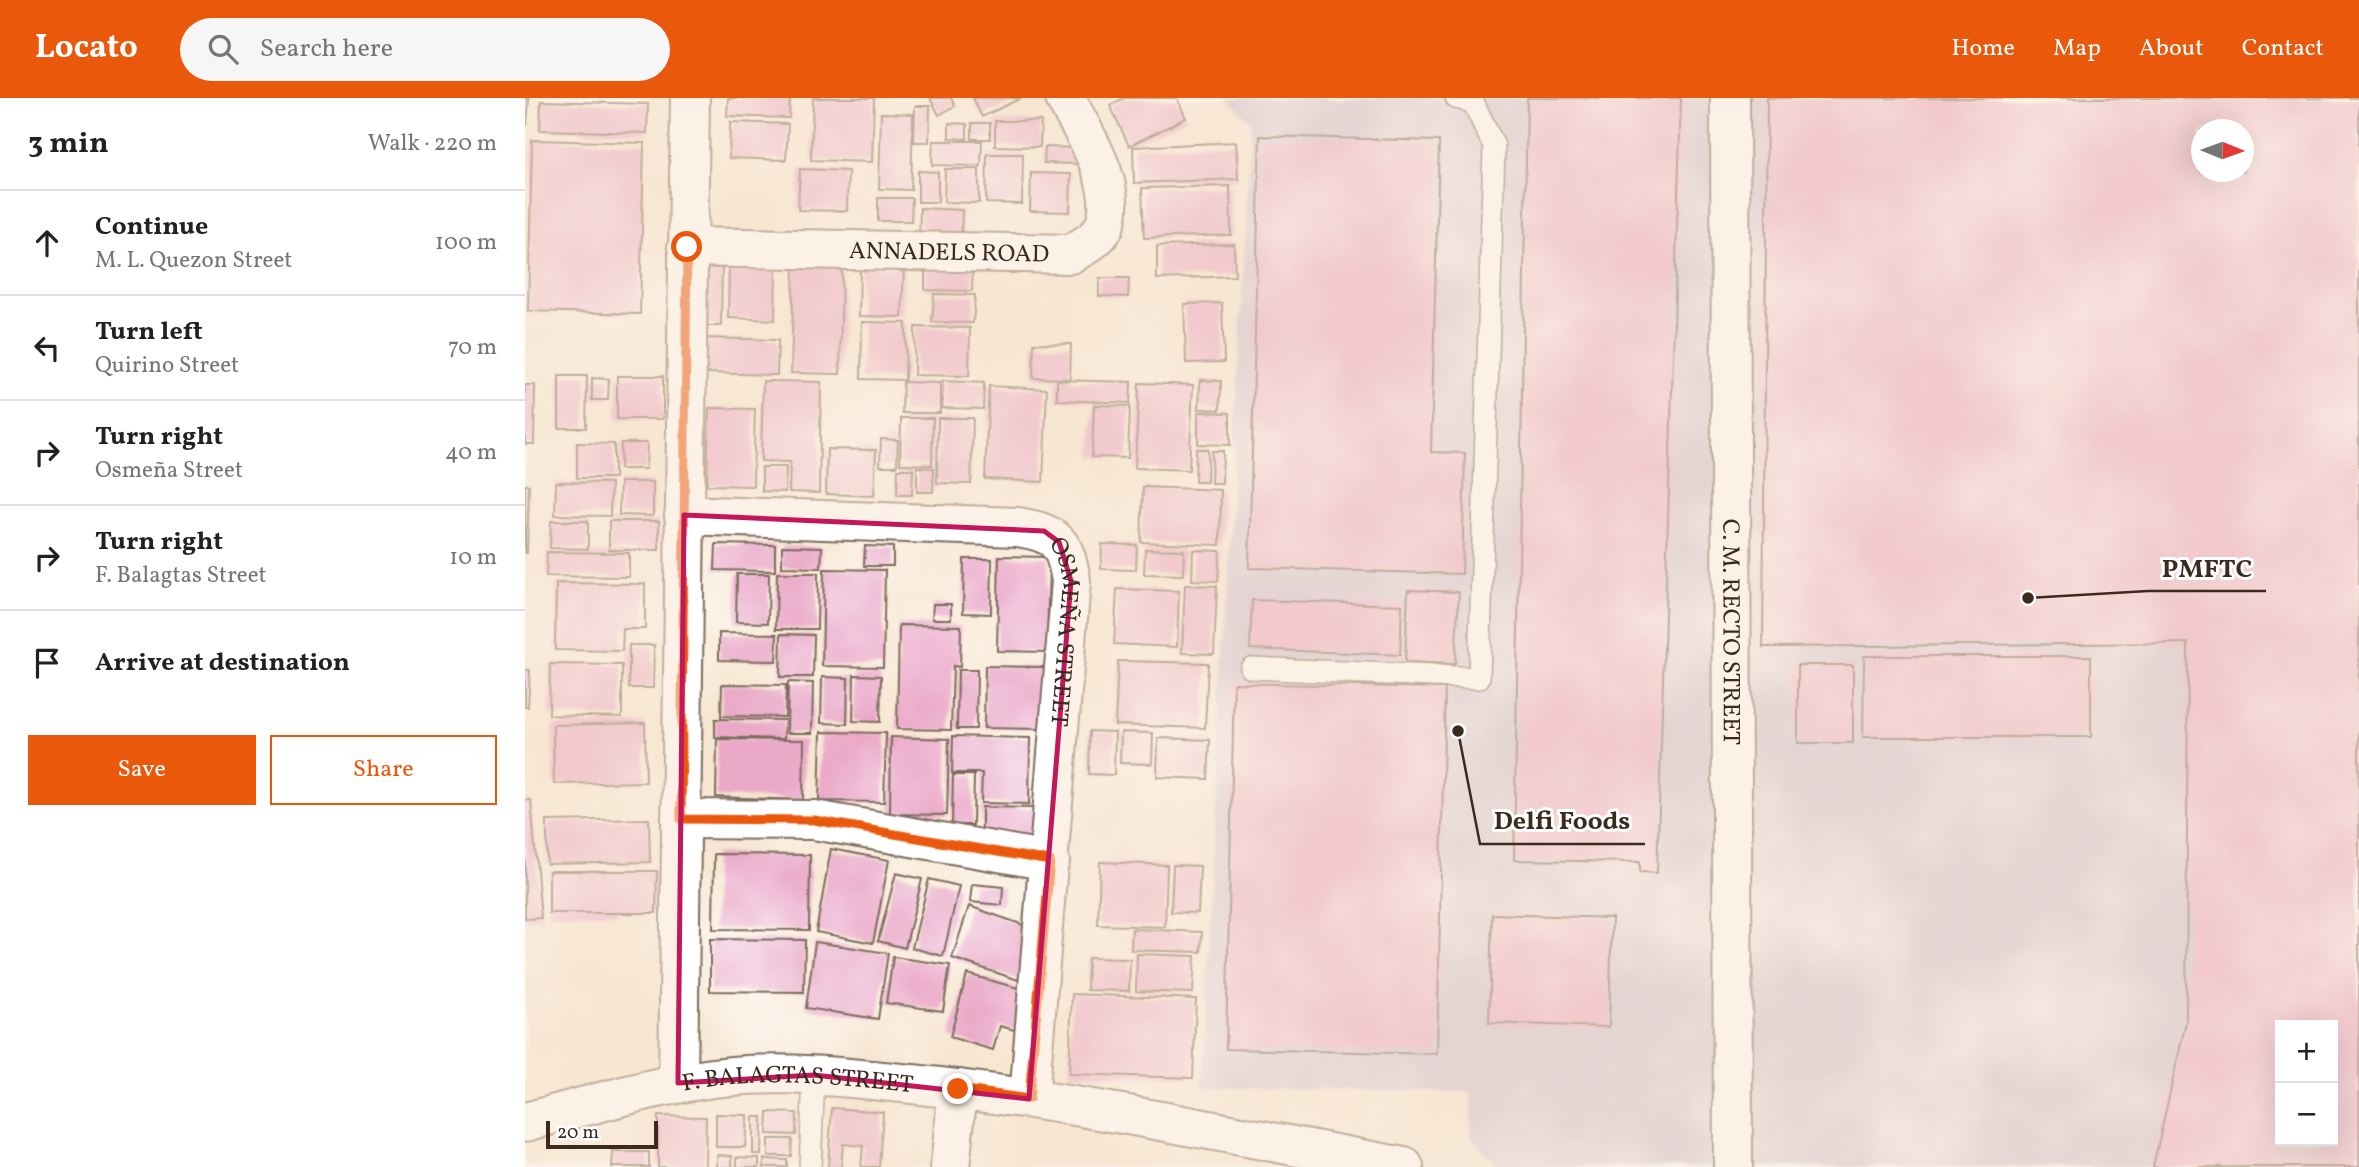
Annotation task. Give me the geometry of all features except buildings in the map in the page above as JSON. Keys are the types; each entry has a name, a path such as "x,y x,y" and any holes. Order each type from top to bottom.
{"street":[{"path":"678,1083 690,98"},
{"name":"ANNADELS ROAD","path":"687,247 1070,254 1090,243 1104,227 1108,206 1105,179 1093,149 1065,98"},
{"name":"C. M. RECTO STREET","path":"1730,98 1733,1167"},
{"name":"OSMEÑA STREET","path":"684,515 1018,527 1044,531 1059,542 1067,559 1071,581 1029,1099"},
{"path":"681,819 814,820 1050,861"},
{"name":"F. BALAGTAS STREET","path":"525,1122 678,1083 733,1076 814,1075 1029,1099 1404,1167"},
{"path":"950,1167 958,1089"}],"lane":[{"path":"1251,668 1479,678 1494,146 1470,99"},
{"path":"810,1167 814,1075"}],"highlighted area":[{"path":"684,515 1044,531 1059,542 1071,581 1029,1099 814,1075 678,1083"}],"shaded area":[{"path":"1228,98 2359,98 2359,1167 1499,1167 1471,1138 1471,1092 1202,1087 1251,122"}],"place":[{"name":"PMFTC","path":"2028,598"},
{"name":"Delfi Foods","path":"1458,731"}],"route":[{"path":"687,247 681,819 814,820 1050,861 1029,1099 958,1089"}]}
